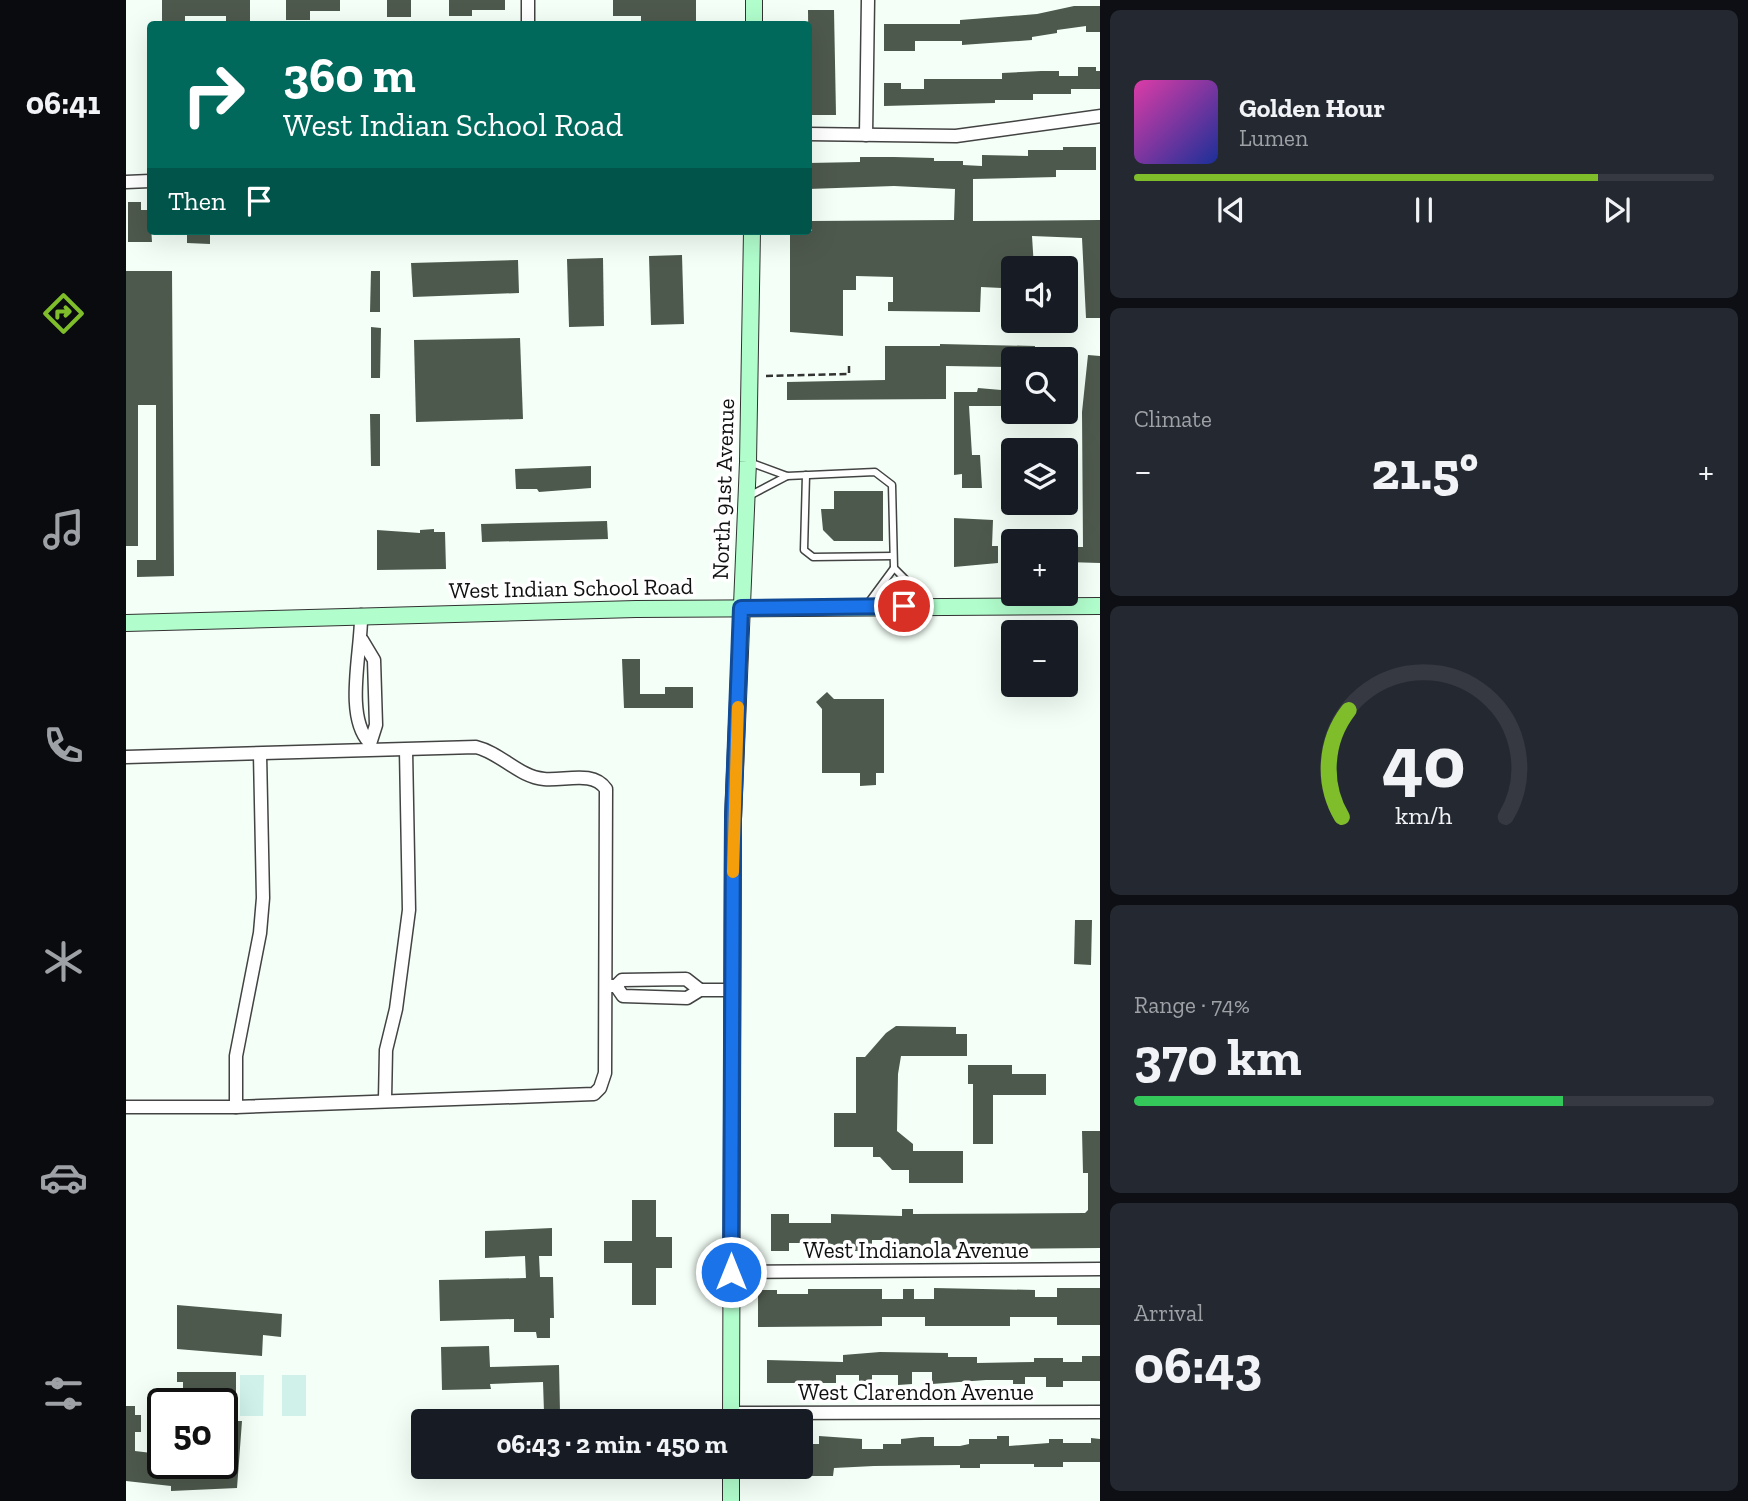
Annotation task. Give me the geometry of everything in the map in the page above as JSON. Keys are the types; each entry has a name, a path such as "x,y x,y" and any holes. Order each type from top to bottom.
{"main road":[{"path":"754,0 754,21"},
{"name":"North 91st Avenue","path":"731,1409 733,819 748,462 752,235"},
{"name":"West Indian School Road","path":"126,623 361,615 741,608 1100,606"},
{"path":"731,1479 731,1501"}],"street":[{"path":"528,0 528,21"},
{"path":"866,135 867,0"},
{"path":"812,134 956,136 1100,116"},
{"path":"126,182 147,181"},
{"path":"361,615 362,640 356,663 360,732 369,746"},
{"path":"362,640 374,660 376,725 369,746"},
{"path":"358,693 375,692"},
{"path":"126,757 260,754 369,746 406,750 476,747 493,751 526,775 544,779 589,778 601,782 606,789 610,986 605,1073 600,1088 594,1094 385,1099 236,1107 126,1107"},
{"path":"385,1099 386,1050 396,1009 409,909 406,750"},
{"path":"236,1107 236,1056 260,933 263,898 260,754"},
{"path":"610,986 622,980 686,979 700,989 732,990"},
{"name":"West Indianola Avenue","path":"731,1272 1100,1269"},
{"name":"West Clarendon Avenue","path":"813,1416 1100,1412"}],"lane":[{"path":"748,462 787,476 875,472 892,485 894,568 931,605"},
{"path":"806,475 804,550 813,557 893,556"},
{"path":"746,498 787,476"},
{"path":"865,607 894,568"}],"path":[{"path":"766,376 849,374 849,363"}],"shaded area":[{"path":"240,1375 264,1375 263,1416 240,1416"},
{"path":"282,1375 306,1375 306,1416 282,1416"}],"building":[{"path":"162,0 250,0 250,21 226,21 226,16 185,16 185,21 162,21"},
{"path":"286,0 340,0 340,11 310,11 310,20 286,20"},
{"path":"387,0 411,0 411,17 387,17"},
{"path":"449,0 505,0 505,10 472,10 472,16 449,16"},
{"path":"613,0 696,0 696,21 641,21 641,16 613,16"},
{"path":"1074,6 1100,6 1100,32 1086,32 1086,26 1057,30 1057,33 1032,37 1032,40 962,45 962,41 915,41 915,51 884,51 884,24 960,24 960,20 1037,14"},
{"path":"808,10 834,10 836,115 812,115 812,21 808,21"},
{"path":"1078,67 1096,67 1096,71 1100,71 1100,89 1071,89 1071,94 1033,94 1033,100 995,100 995,103 884,106 884,83 901,83 901,89 924,89 924,79 1002,79 1002,73 1041,71 1059,71 1059,76 1078,76"},
{"path":"1096,147 1096,170 1056,170 1056,177 973,179 973,221 1100,220 1100,318 1086,318 1082,238 1032,236 1033,256 1001,256 1001,288 981,287 980,312 888,311 888,302 893,302 893,277 856,276 856,290 843,290 843,336 790,332 790,235 812,235 812,221 954,220 955,189 894,186 812,189 812,163 860,162 860,157 894,157 934,158 934,161 963,161 963,165 982,166 982,155 1028,156 1028,150"},
{"path":"128,202 141,202 141,210 147,210 147,235 152,235 152,242 128,242"},
{"path":"187,235 210,235 210,244 187,243"},
{"path":"682,255 684,324 651,325 649,256"},
{"path":"603,258 604,326 569,327 567,259"},
{"path":"518,260 519,293 413,297 411,263"},
{"path":"126,271 172,271 174,576 137,577 137,560 156,560 156,405 138,405 138,546 126,546"},
{"path":"371,271 380,271 380,312 370,312"},
{"path":"371,327 381,328 380,378 371,378"},
{"path":"520,338 523,419 416,422 414,340"},
{"path":"885,346 1035,347 1001,347 1001,367 946,366 946,399 787,400 787,382 885,380"},
{"path":"1088,355 1100,356 1100,563 1078,562 1078,547 1083,547 1082,412"},
{"path":"978,388 1001,390 1001,406 969,406 972,455 980,455 982,488 962,488 962,474 954,475 954,392 977,392"},
{"path":"370,414 380,414 380,466 371,466"},
{"path":"591,466 591,488 539,492 537,489 516,489 515,469"},
{"path":"834,491 883,491 883,541 834,541 823,530 821,509 834,509"},
{"path":"954,518 993,520 992,546 998,546 998,563 954,567"},
{"path":"607,521 608,539 482,542 481,524"},
{"path":"434,529 434,532 445,532 446,569 377,570 377,530 420,533 420,530"},
{"path":"622,659 640,659 640,694 665,694 665,687 693,687 693,708 624,708"},
{"path":"827,692 834,699 884,699 884,773 876,773 876,785 860,786 860,773 822,773 822,709 816,702"},
{"path":"1075,920 1092,920 1091,965 1074,964"},
{"path":"896,1026 956,1027 956,1034 967,1034 967,1056 901,1056 898,1074 897,1131 913,1144 913,1151 963,1151 963,1183 909,1183 909,1170 892,1170 880,1157 873,1157 873,1147 834,1147 834,1113 856,1113 856,1057 865,1057 886,1033"},
{"path":"968,1065 1012,1065 1012,1074 1046,1074 1046,1095 993,1095 993,1144 973,1144 973,1084 968,1084"},
{"path":"1082,1131 1100,1131 1100,1248 895,1250 895,1240 872,1240 872,1251 808,1251 808,1243 789,1243 789,1251 771,1251 771,1214 789,1214 789,1223 831,1223 831,1214 902,1216 902,1209 913,1209 913,1214 1085,1213 1088,1210 1088,1173 1083,1173"},
{"path":"632,1200 656,1200 656,1237 672,1237 672,1268 656,1268 656,1305 632,1305 632,1263 604,1263 604,1241 632,1241"},
{"path":"552,1228 552,1256 539,1256 540,1277 553,1277 554,1318 550,1318 550,1338 537,1338 536,1332 514,1332 514,1319 440,1321 439,1280 526,1278 525,1256 485,1258 485,1231"},
{"path":"934,1288 1035,1290 1035,1297 1057,1297 1057,1288 1100,1288 1100,1325 1057,1325 1057,1317 1010,1317 1010,1326 925,1326 925,1317 882,1317 882,1326 758,1327 758,1290 777,1290 777,1294 808,1294 808,1289 882,1289 882,1299 903,1299 903,1289 914,1289 914,1299 934,1299"},
{"path":"177,1305 282,1314 281,1337 263,1335 262,1356 177,1349"},
{"path":"489,1346 490,1367 559,1365 560,1409 544,1409 543,1382 490,1384 491,1389 442,1390 441,1347"},
{"path":"880,1352 948,1353 948,1357 977,1357 977,1363 1034,1362 1034,1358 1063,1358 1063,1362 1082,1362 1082,1356 1100,1356 1100,1381 1063,1381 1063,1387 1046,1387 1046,1377 1025,1377 1025,1384 1013,1384 1013,1380 986,1380 932,1384 932,1372 912,1372 912,1384 898,1385 898,1375 872,1375 872,1384 859,1384 859,1375 836,1375 836,1383 767,1383 767,1360 843,1362 843,1355"},
{"path":"177,1372 236,1372 236,1388 183,1388 183,1382 177,1382"},
{"path":"126,1406 135,1406 135,1415 141,1415 141,1432 135,1432 135,1451 147,1452 147,1479 238,1479 237,1488 171,1491 171,1486 126,1481"},
{"path":"238,1421 242,1421 238,1475"},
{"path":"819,1436 862,1439 862,1449 883,1449 883,1444 901,1444 901,1439 921,1437 934,1437 934,1446 960,1446 969,1444 969,1439 997,1439 997,1436 1009,1436 1009,1446 1049,1443 1049,1439 1063,1439 1063,1443 1091,1443 1091,1438 1100,1439 1100,1462 1063,1462 1063,1467 1034,1467 1034,1464 980,1464 980,1468 960,1468 960,1465 874,1466 834,1468 833,1476 813,1476 813,1444 819,1444"}],"slow traffic":[{"path":"733,872 738,707"}],"route":[{"path":"731,1272 733,819 741,608 904,606"}]}
